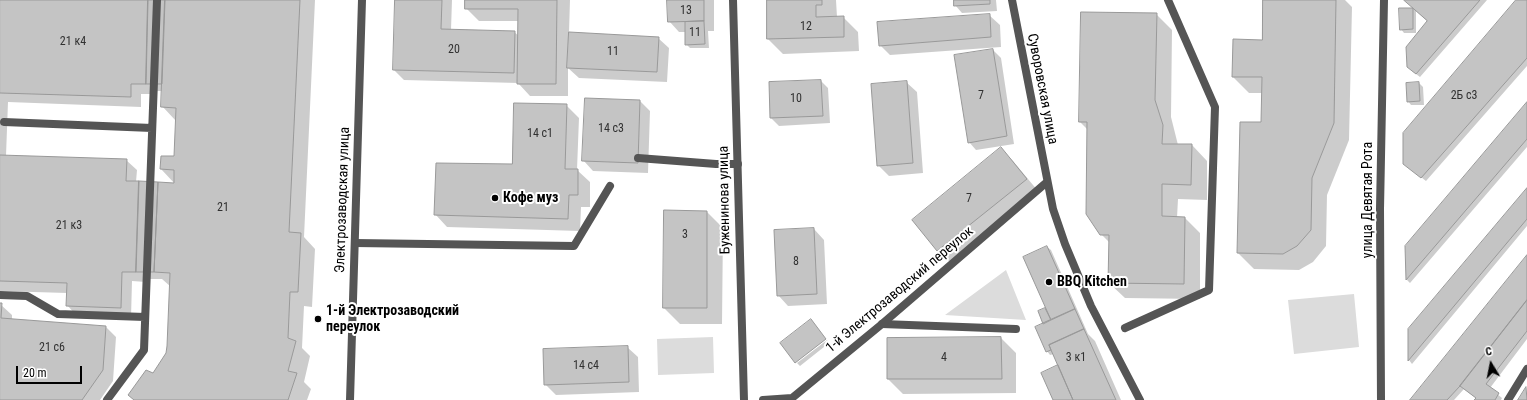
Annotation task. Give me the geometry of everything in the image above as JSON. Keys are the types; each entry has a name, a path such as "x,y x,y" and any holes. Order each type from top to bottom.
{"street":[{"path":"107,400 144,350 157,0"},
{"name":"Электрозаводская улица","path":"350,400 362,0"},
{"name":"Буженинова улица","path":"733,0 744,400"},
{"name":"Суворовская улица","path":"1012,0 1047,182 1053,209 1064,244 1092,306 1140,400"},
{"path":"1125,328 1209,290 1215,107 1168,0"},
{"name":"улица Девятая Рота","path":"1381,400 1380,209 1384,0"},
{"path":"4,122 152,128"},
{"path":"638,158 716,164 738,164"},
{"name":"1-й Электрозаводский переулок","path":"763,400 792,398 882,324 1047,182"},
{"path":"355,243 574,246 610,186"},
{"path":"0,295 27,296 58,314 145,317"},
{"path":"882,324 1016,329"},
{"path":"1508,400 1527,369"}],"shaded area":[{"path":"1006,270 1026,320 945,315"},
{"path":"1354,294 1359,347 1294,354 1288,300"},
{"path":"713,337 714,373 658,375 657,339"}],"building":[{"path":"0,0 148,0 146,84 131,84 131,97 0,93"},
{"path":"148,0 165,0 162,84 146,84"},
{"path":"165,0 300,0 289,232 301,233 298,292 290,292 288,338 296,341 288,371 297,373 288,400 134,400 128,395 146,370 153,373 166,353 167,346 170,273 154,272 158,182 174,183 174,170 160,169 161,156 174,156 176,108 161,107"},
{"path":"395,0 442,0 441,29 515,31 514,73 393,70"},
{"path":"465,0 557,0 556,84 517,84 518,9 465,9"},
{"path":"667,0 704,0 704,21 668,22"},
{"path":"767,0 822,0 822,5 816,5 816,17 844,16 844,37 767,39"},
{"path":"954,0 990,0 990,4 954,6"},
{"path":"1263,0 1336,0 1334,123 1312,178 1311,230 1297,246 1283,254 1237,253 1240,122 1261,122 1262,77 1232,77 1233,39 1262,40"},
{"path":"1404,0 1480,0 1416,74 1407,67 1406,47 1427,21"},
{"path":"1516,0 1527,0 1527,58 1421,178 1403,164 1403,133"},
{"path":"1399,8 1413,8 1413,29 1400,30"},
{"path":"1081,12 1157,13 1155,100 1163,125 1162,144 1192,144 1191,185 1162,184 1162,216 1185,217 1184,284 1108,283 1109,235 1100,235 1086,214 1087,122 1079,122"},
{"path":"990,14 991,37 879,46 877,22"},
{"path":"704,21 705,44 685,45 685,22"},
{"path":"569,32 659,37 657,72 567,68"},
{"path":"993,49 1007,136 968,143 954,55"},
{"path":"821,80 823,116 770,118 769,82"},
{"path":"907,81 913,163 877,166 871,84"},
{"path":"1419,82 1420,101 1407,102 1406,83"},
{"path":"585,98 640,100 638,163 582,161"},
{"path":"1527,102 1527,139 1406,280 1405,246"},
{"path":"514,103 567,104 565,169 578,169 578,195 569,195 568,219 434,215 436,163 512,164"},
{"path":"1001,147 1027,179 937,251 912,220"},
{"path":"0,155 127,159 126,181 139,181 136,272 122,272 121,308 66,306 67,283 0,281"},
{"path":"139,181 158,182 154,272 136,272"},
{"path":"1527,188 1527,219 1408,361 1408,329"},
{"path":"664,210 707,211 707,308 663,308"},
{"path":"814,228 817,294 777,296 774,230"},
{"name":"BBQ Kitchen","path":"1047,246 1075,309 1051,320 1023,257"},
{"path":"1527,255 1527,300 1460,386 1447,400 1410,400"},
{"path":"1527,300 1527,331 1486,384 1499,393 1495,400 1474,400 1476,398 1460,386"},
{"path":"0,303 2,303 1,318 106,326 103,370 82,400 0,400"},
{"path":"1045,308 1051,320 1043,324 1038,311"},
{"path":"1075,309 1084,329 1049,345 1051,350 1046,352 1035,327"},
{"path":"811,319 826,339 795,363 780,343"},
{"path":"1084,329 1116,400 1073,400 1049,345"},
{"path":"1001,337 1002,379 887,379 887,338"},
{"path":"628,346 629,382 544,385 543,349"},
{"path":"1058,365 1073,400 1053,400 1041,373"},
{"path":"1526,387 1527,400 1518,400"}],"place":[{"name":"Кофе муз","path":"495,198"},
{"name":"BBQ Kitchen","path":"1049,282"},
{"name":"1-й Электрозаводский переулок","path":"318,319"}]}
